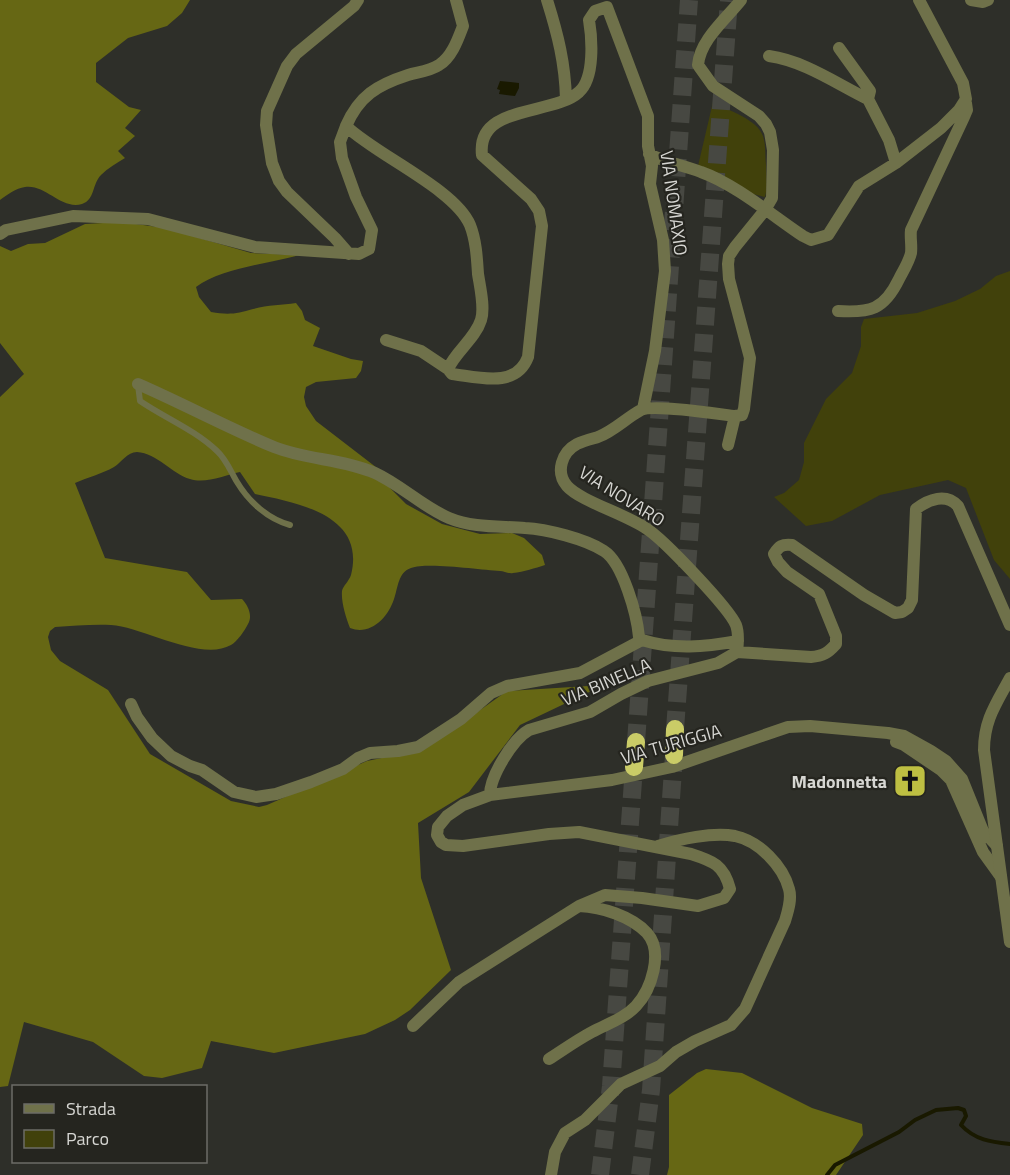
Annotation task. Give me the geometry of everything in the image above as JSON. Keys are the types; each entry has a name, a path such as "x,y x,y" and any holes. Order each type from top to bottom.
{"highway":[{"path":"674,755 675,729"},
{"path":"634,767 636,742"}],"street":[{"path":"349,254 335,237 287,192 279,181 272,163 266,125 267,111 292,60 358,0"},
{"path":"0,234 6,230 73,216 148,219 255,247 349,254 359,254 369,249 372,230 356,197 342,158 340,142 352,113 362,99 375,89 440,65 449,55 463,26 456,0"},
{"path":"386,340 421,351 452,374 476,378 507,378 524,369 528,357 542,226 539,211 531,199 482,155 481,144 484,135 492,126 505,118 566,99 563,58 548,0"},
{"path":"643,409 675,409 735,416 741,415 744,410 750,358 729,279 728,264 729,256 772,198 770,132 759,116 713,86 698,65 699,56 710,37 741,0"},
{"path":"838,311 868,311 881,305 893,291 912,250 911,230 967,110 963,83 919,0"},
{"path":"971,0 983,2 988,0"},
{"name":"VIA NOMAXIO","path":"566,99 580,92 587,78 593,46 589,20 595,11 607,3 648,116 649,154 652,166 650,184 663,240 665,271 655,351 643,409"},
{"path":"839,48 870,91 868,99"},
{"path":"770,56 780,57 826,76 868,99 889,140 896,163"},
{"path":"649,154 665,162 702,172 811,240 821,238 833,230 859,186 896,163 947,122 966,99"},
{"path":"346,126 462,210 471,225 477,253 482,317 477,330 448,369"},
{"path":"138,384 276,448 353,464 378,474 449,518 485,526 527,528 560,533 604,551 617,567 638,623 639,637 642,640"},
{"name":"VIA NOVARO","path":"643,409 603,435 577,444 567,451 562,459 562,477 573,492 648,529 719,602 736,626 737,647"},
{"path":"728,446 735,416"},
{"path":"131,704 152,738 171,756 202,770 234,792 256,797 276,794 311,782 343,769 358,758 370,753 418,747 461,719 491,693 507,686 580,673 642,640 680,647 737,647 811,657 822,656 836,644 836,636 819,594 787,572 778,562 774,554 778,547 784,544 792,545 864,595 895,612 902,612 908,608 912,600 916,508 926,501 945,498 958,506 1010,625"},
{"name":"VIA BINELLA","path":"490,795 497,771 521,734 590,712 648,681 718,663 737,647"},
{"path":"1010,678 988,717 984,733 984,750 1010,942"},
{"name":"VIA TURIGGIA","path":"657,846 579,832 463,846 446,845 437,835 438,827 447,816 463,806 490,795 612,780 672,766 788,727 810,726 904,736 946,761 962,779 984,831 997,846"},
{"name":"VIA TURIGGIA","path":"860,731 904,745 941,770 951,780 983,852 1001,877"},
{"path":"551,1175 555,1152 565,1133 585,1120 621,1084 660,1066 676,1052 695,1041 731,1025 745,1009 785,921 789,907 789,890 781,871 754,844 735,836 691,836 657,846"},
{"path":"413,1026 459,982 579,906 605,895 698,906 724,898 730,889 723,870 715,862 657,846"},
{"path":"549,1059 636,1007 653,978 656,961 648,934 626,918 579,906"}],"lane":[{"path":"138,384 140,401 207,442 220,453 239,484 263,512 276,521 290,525"}],"green space":[{"path":"713,102 749,120 760,130 765,147 767,185 765,197 753,194 698,166"},
{"path":"1010,271 1010,579 994,560 966,488 948,480 880,495 832,521 806,526 774,497 784,493 799,480 804,462 804,443 826,399 852,373 861,346 861,327 864,319 917,313 955,301 980,289 996,276"}],"shaded area":[{"path":"0,0 190,0 182,13 167,26 128,38 96,63 96,82 129,107 141,110 125,128 135,136 118,151 125,158 101,175 89,199 82,204 67,203 33,187 18,189 0,200"},
{"path":"500,81 519,83 515,96 499,94 500,90 497,89"},
{"path":"121,222 165,228 251,253 299,255 218,275 196,287 199,297 211,312 222,314 296,303 305,320 320,328 313,346 363,361 361,371 356,378 316,382 306,387 304,397 306,406 316,421 381,471 388,486 406,504 442,524 480,534 512,533 524,538 542,555 545,565 511,573 441,566 411,568 403,573 391,606 383,619 364,630 357,630 350,628 343,605 342,591 351,575 353,555 348,538 339,525 325,515 308,508 255,494 240,472 209,480 196,480 183,476 144,453 130,454 117,465 75,483 105,558 187,572 211,600 242,599 250,614 248,624 238,639 231,645 219,649 188,647 111,625 55,627 50,631 48,637 51,650 60,661 108,690 150,754 231,801 259,807 367,761 425,749 507,691 604,685 520,725 469,792 418,823 421,878 451,970 410,1010 395,1020 365,1034 274,1053 211,1041 202,1068 162,1078 144,1076 93,1042 24,1022 8,1086 0,1087 0,397 24,374 0,343 0,246 11,251 28,244 45,243 85,224"},
{"path":"706,1069 742,1073 812,1108 862,1124 863,1135 836,1175 667,1175 669,1095 697,1073"}],"waterway":[{"path":"827,1175 835,1165 936,1110 958,1108 964,1110 966,1116 961,1125 966,1130 984,1139 1010,1144"}],"tunnel":[{"path":"636,742 689,0"},
{"path":"675,729 729,0"},
{"path":"640,1175 651,1090 674,755"},
{"path":"600,1175 611,1086 634,767"}],"place":[{"name":"Madonnetta","path":"910,781"}]}
